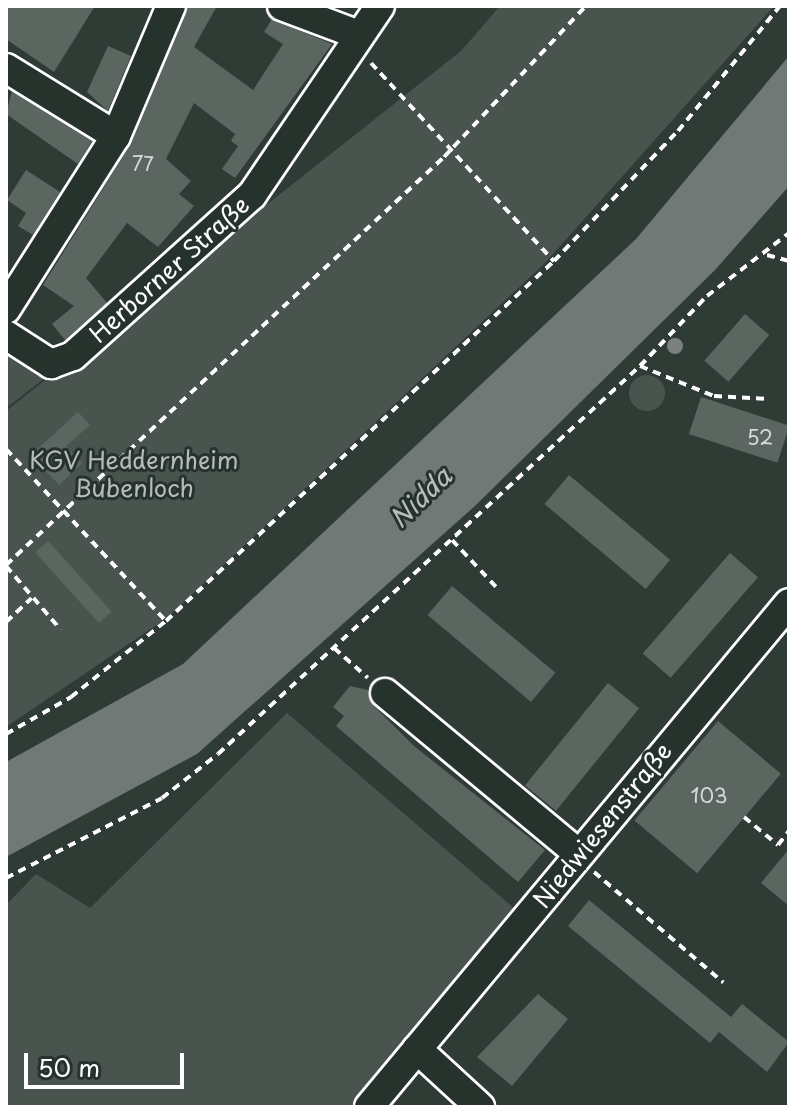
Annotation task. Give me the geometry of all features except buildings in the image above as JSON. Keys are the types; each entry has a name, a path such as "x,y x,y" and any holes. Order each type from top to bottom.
{"street":[{"path":"6,309 116,136 171,6"},
{"path":"282,6 356,39"},
{"name":"Herborner Straße","path":"6,335 51,364 73,356 252,195 380,6"},
{"path":"6,68 116,136"},
{"name":"Niedwiesenstraße","path":"369,1107 584,861 789,603"},
{"path":"385,693 584,861"},
{"path":"417,1049 480,1107"}],"path":[{"path":"61,630 6,566 452,149 586,6"},
{"path":"6,734 71,697 166,621 554,261 678,131 780,6"},
{"path":"356,39 554,261"},
{"path":"6,878 162,798 452,540 640,366 707,296 767,255 789,233"},
{"path":"767,255 789,261"},
{"path":"640,366 714,396 769,399"},
{"path":"6,449 166,621"},
{"path":"452,540 498,589"},
{"path":"6,622 32,598"},
{"path":"334,648 385,693"},
{"path":"744,817 778,845 789,831"},
{"path":"584,861 723,982"}],"green space":[{"name":"KGV Heddernheim Bubenloch","path":"500,6 774,6 545,263 167,618 6,727 6,411 461,51"},
{"path":"6,343 54,371 6,408"},
{"path":"647,375 660,380 665,393 660,406 647,411 634,406 629,393 634,380"},
{"path":"287,713 515,909 351,1107 6,1107 6,905 36,874 90,908"}],"water":[{"name":"Nidda","path":"789,56 789,186 715,270 476,505 197,754 6,857 6,762 183,664 636,239"}]}
